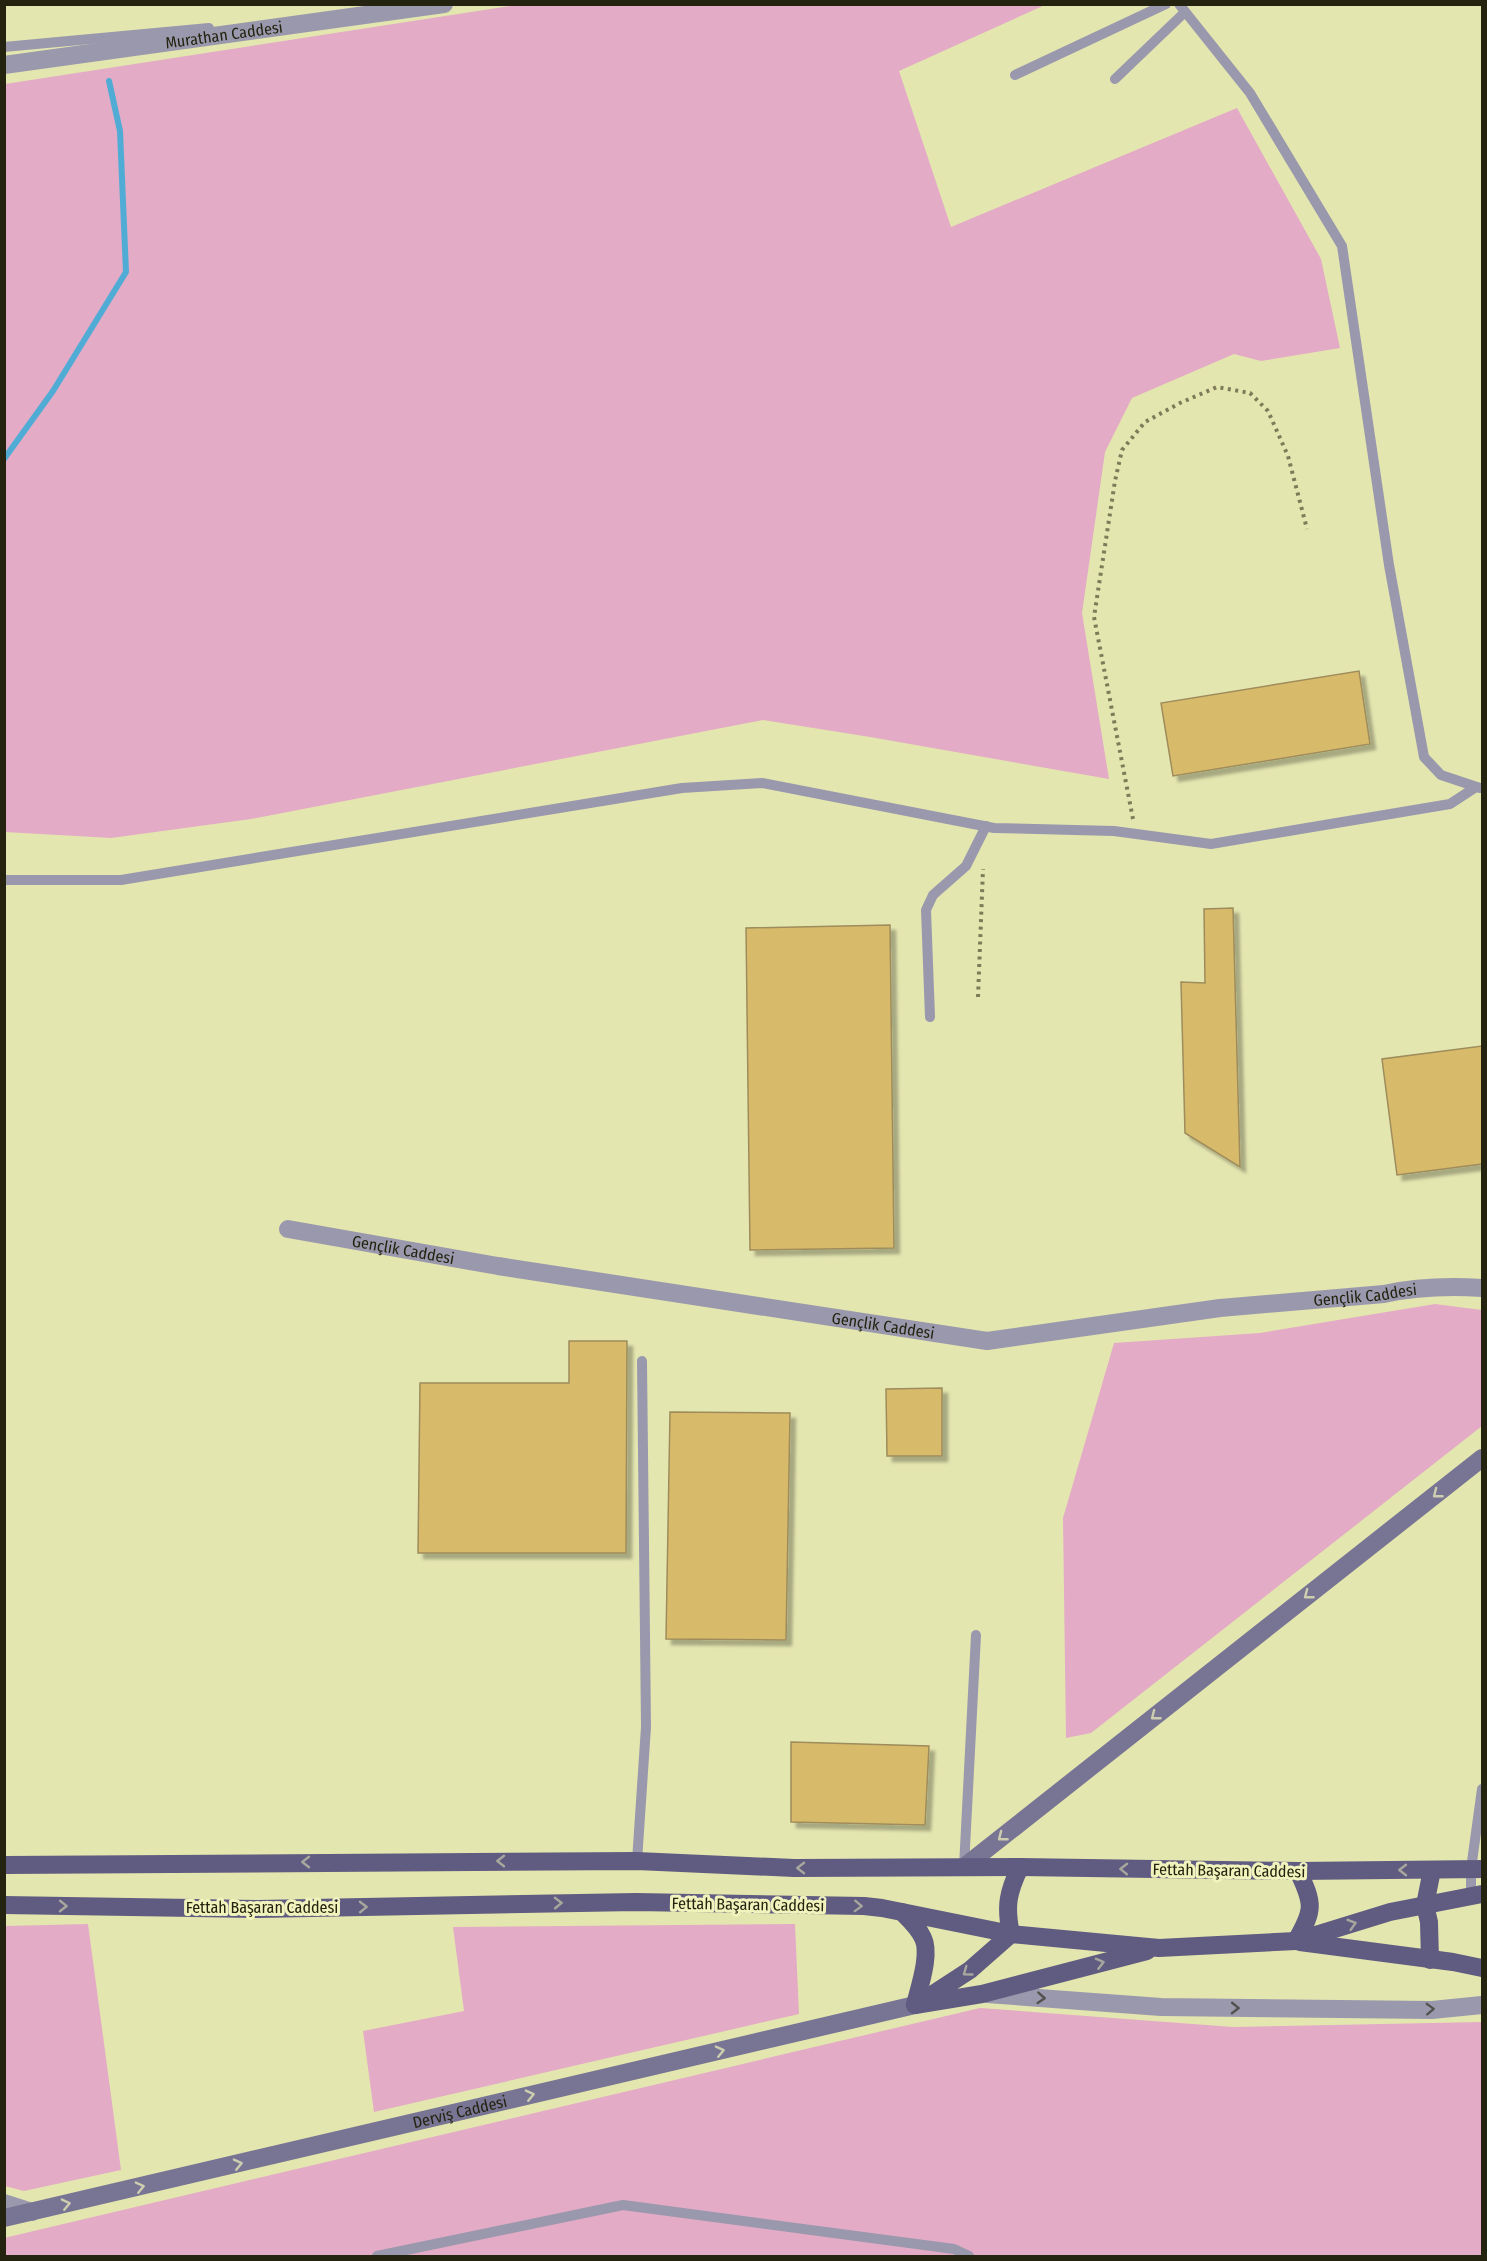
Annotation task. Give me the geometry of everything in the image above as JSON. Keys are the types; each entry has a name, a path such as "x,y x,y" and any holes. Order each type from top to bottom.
{"main road":[{"name":"Fettah Başaran Caddesi","path":"4,1865 637,1861 794,1868 1020,1867 1298,1871 1477,1869"},
{"path":"915,2005 970,1970 1011,1934 1007,1905 1010,1888 1020,1867"},
{"path":"1430,1960 1429,1922 1425,1905 1432,1870"},
{"path":"1298,1871 1307,1890 1311,1906 1308,1919 1296,1941 1482,1968"},
{"name":"Fettah Başaran Caddesi","path":"4,1905 258,1909 636,1902 864,1906 1011,1934 1159,1948 1296,1941 1390,1912 1477,1895"},
{"path":"902,1912 916,1926 925,1940 923,1973 915,2005"},
{"path":"915,2005 982,1994 1159,1948"}],"street":[{"name":"Murathan Caddesi","path":"4,65 444,4"},
{"name":"Gençlik Caddesi","path":"288,1229 498,1266 987,1341 1220,1308 1384,1294 1436,1287 1482,1288"},
{"path":"964,1867 1482,1458"},
{"path":"982,1994 1172,2007 1432,2010 1482,2005"},
{"name":"Derviş Caddesi","path":"4,2218 915,2005"},
{"path":"4,2203 32,2212"}],"lane":[{"path":"4,47 353,14 430,4"},
{"path":"1015,75 1167,4"},
{"path":"1115,79 1182,8 1250,93 1342,246 1389,565 1424,757 1441,775 1479,788"},
{"path":"4,880 121,880 682,788 762,783 986,826 1136,834 1210,844 1450,804 1479,788"},
{"path":"930,1017 926,910 933,895 966,866 986,826"},
{"path":"637,1861 646,1727 642,1361"},
{"path":"964,1867 976,1635"},
{"path":"1477,1895 1482,1789"},
{"path":"377,2256 623,2205 954,2249 969,2256"}],"path":[{"path":"1136,834 1094,617 1122,450 1145,422 1180,403 1217,387 1250,393 1268,411 1288,456 1307,529"},
{"path":"978,997 983,861"}],"shaded area":[{"path":"516,5 1045,5 899,71 951,227 1237,108 1321,259 1340,348 1261,361 1234,354 1132,398 1105,452 1082,613 1109,779 763,720 251,819 111,838 5,832 5,84"},
{"path":"1435,1304 1482,1310 1482,1426 1091,1733 1066,1738 1063,1518 1114,1343 1260,1333"},
{"path":"88,1924 121,2170 24,2191 5,2186 5,1926"},
{"path":"795,1924 799,2014 374,2112 363,2031 464,2011 453,1927"},
{"path":"980,2008 1233,2027 1482,2022 1482,2256 5,2256 4,2238"}],"building":[{"path":"1359,671 1370,744 1173,776 1161,703"},
{"path":"1233,908 1240,1167 1185,1133 1181,982 1205,983 1204,909"},
{"path":"890,925 894,1248 750,1250 746,928"},
{"path":"1482,1046 1482,1164 1397,1175 1382,1059"},
{"path":"569,1341 627,1341 626,1553 418,1553 420,1383 569,1383"},
{"path":"942,1388 942,1456 887,1456 886,1389"},
{"path":"670,1412 790,1413 786,1640 666,1639"},
{"path":"791,1742 929,1746 925,1825 791,1822"}],"waterway":[{"path":"4,459 53,391 126,272 120,131 109,81"}]}
